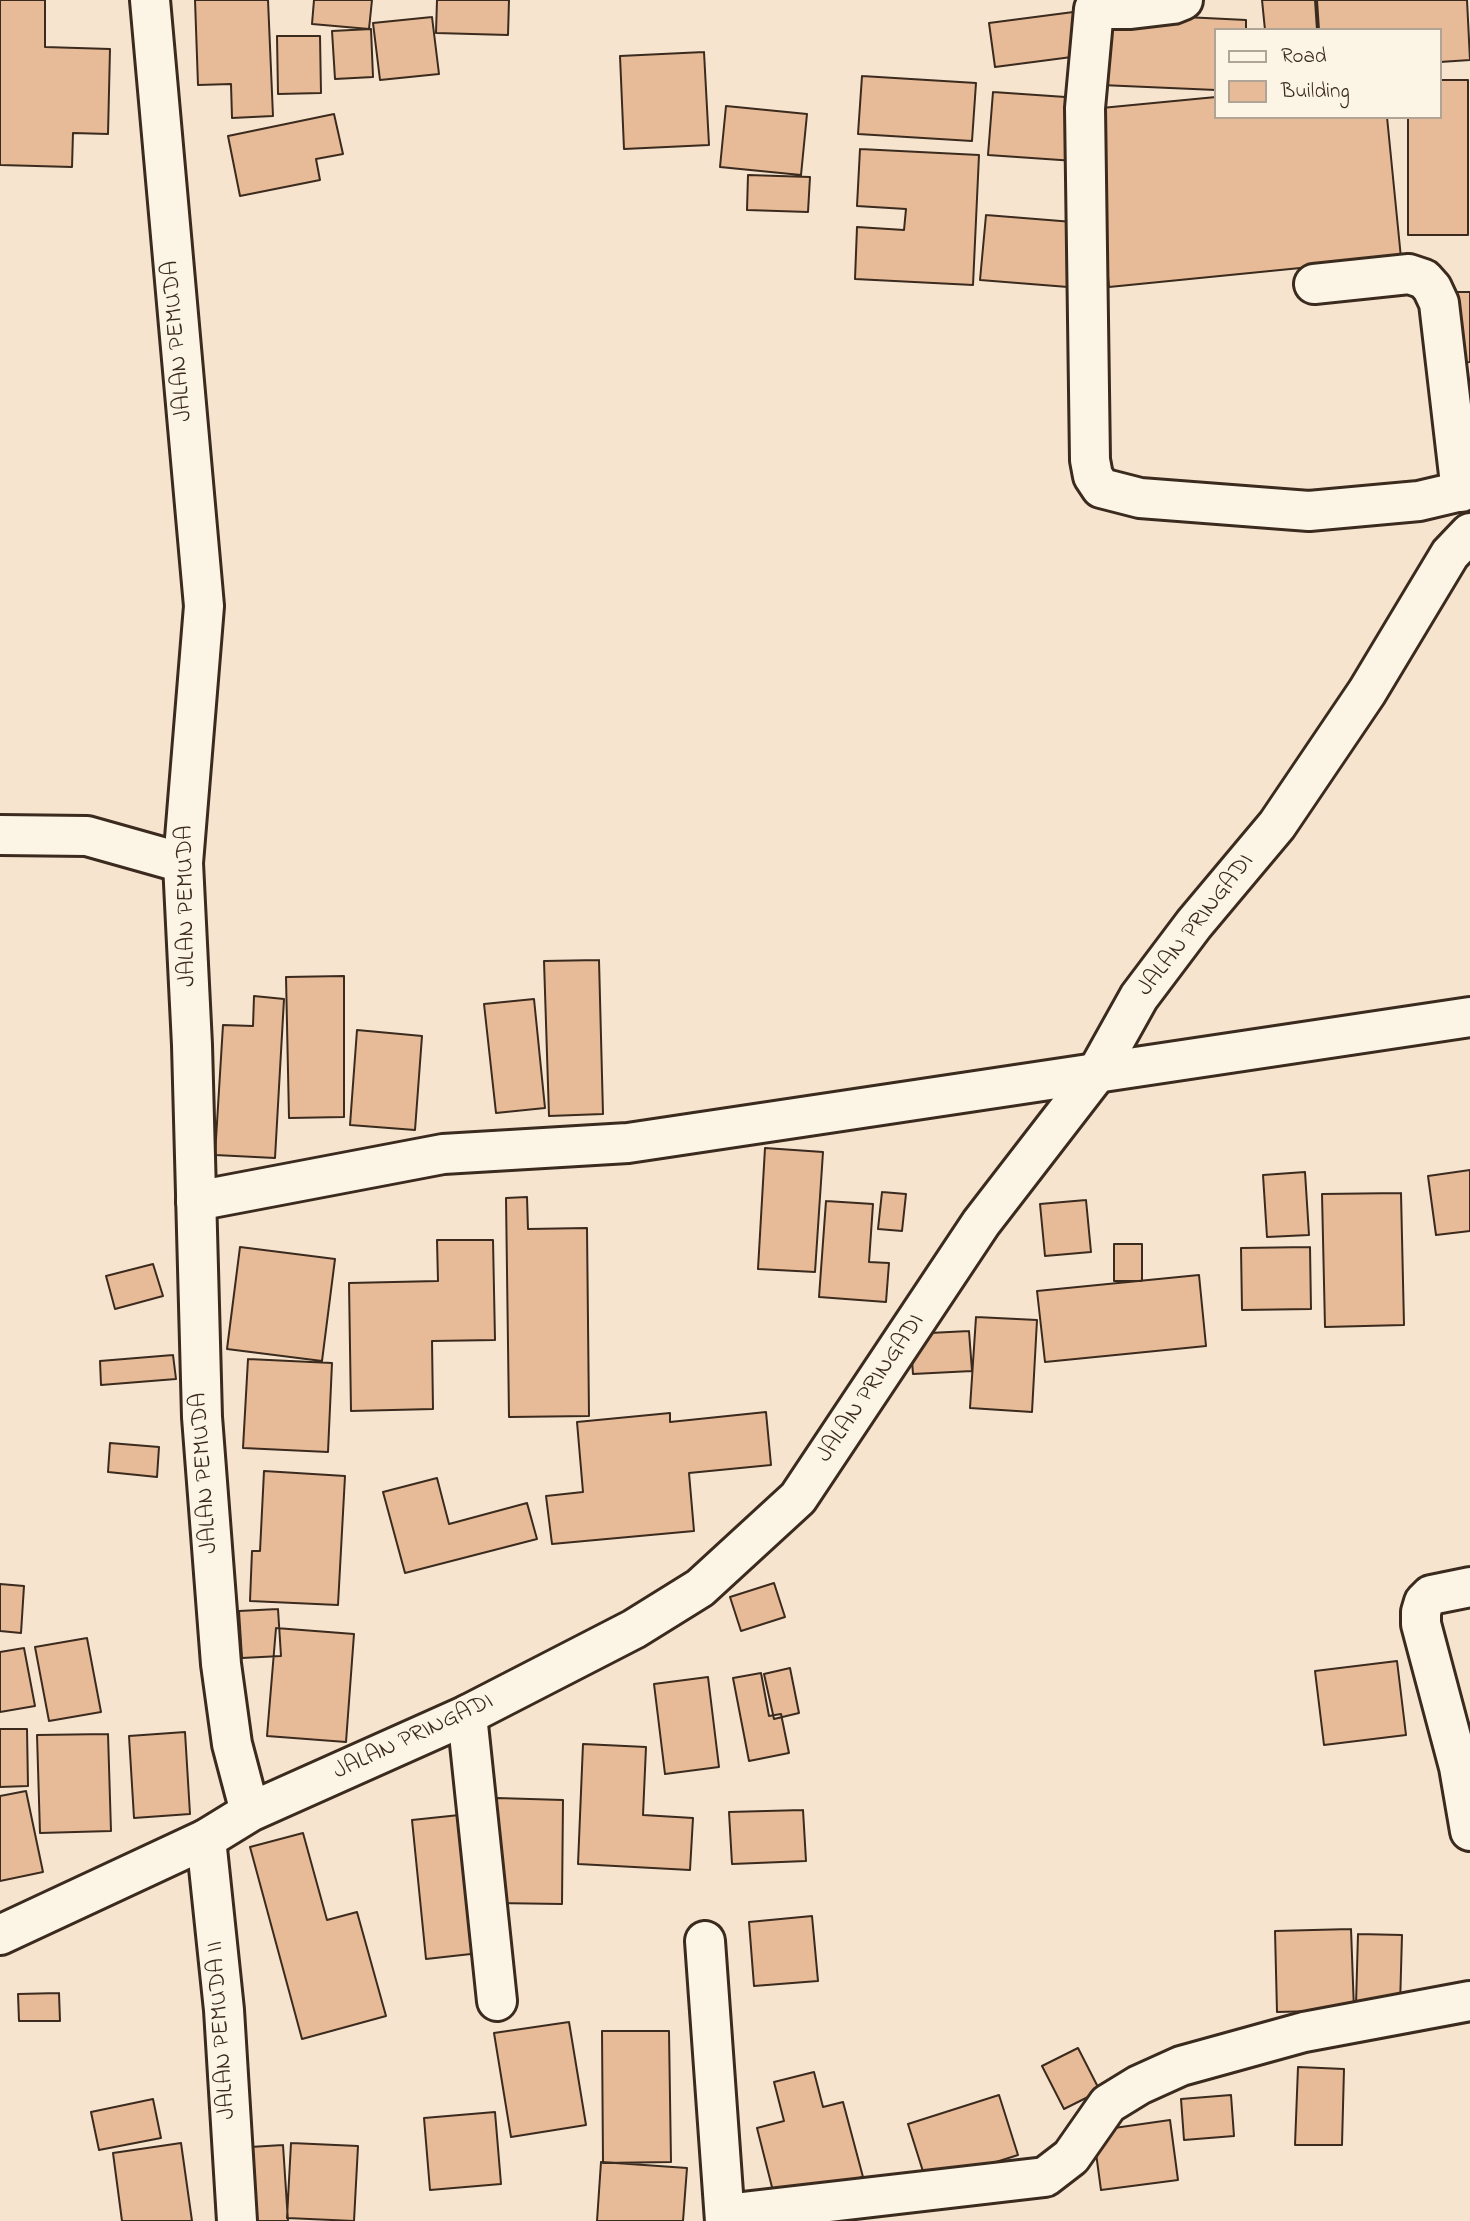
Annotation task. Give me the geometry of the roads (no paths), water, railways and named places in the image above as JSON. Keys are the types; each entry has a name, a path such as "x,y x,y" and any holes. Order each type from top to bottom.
{"street":[{"name":"JALAN PEMUDA","path":"150,0 204,606 183,863 202,1417 221,1664 232,1744 250,1812"},
{"path":"1183,0 1173,4 1131,9 1094,9 1085,108 1090,460 1093,476 1101,488 1140,498 1309,511 1419,501 1466,491 1439,303 1432,289 1424,279 1409,274 1314,285"},
{"name":"JALAN PRINGADI","path":"0,1935 206,1839 250,1812 467,1715 634,1629 700,1588 798,1498 981,1223 1096,1074 1139,997 1194,924 1277,825 1367,692 1450,554 1470,533"},
{"path":"0,835 87,836 183,863"},
{"path":"196,1201 443,1154 628,1143 1470,1017"},
{"path":"1470,1587 1432,1595 1424,1602 1420,1612 1421,1625 1459,1767 1470,1831"},
{"path":"467,1715 497,2001"},
{"name":"JALAN PEMUDA II","path":"206,1839 224,2010 237,2221"},
{"path":"705,1941 725,2218 1045,2177 1071,2157 1108,2104 1139,2085 1181,2066 1304,2032 1470,2001"}]}
